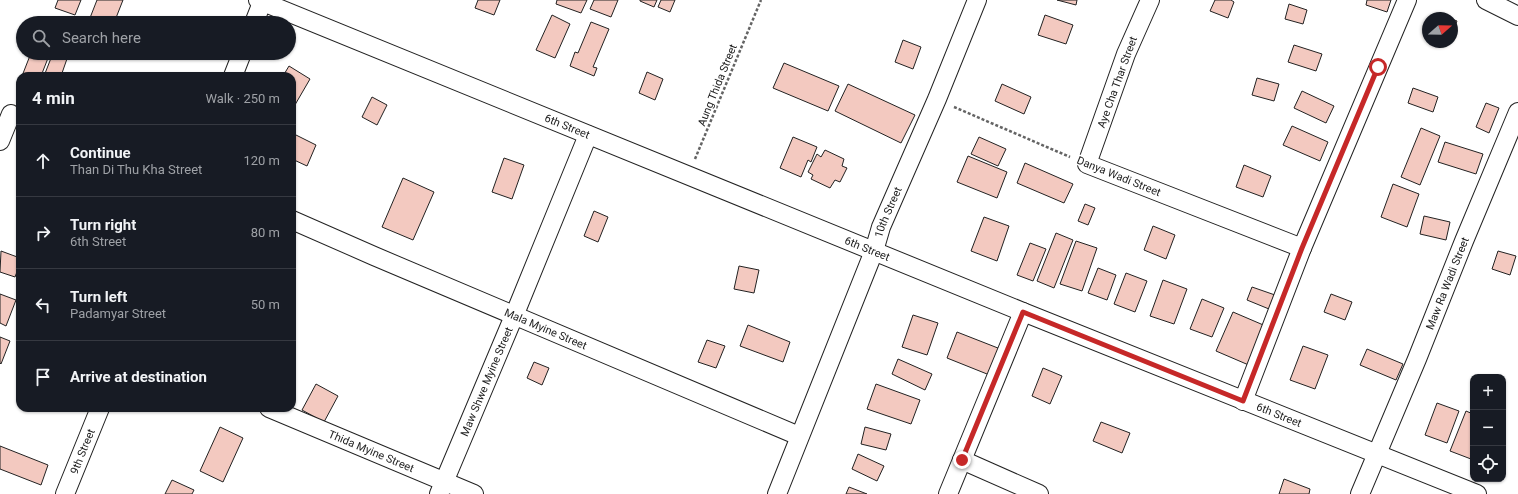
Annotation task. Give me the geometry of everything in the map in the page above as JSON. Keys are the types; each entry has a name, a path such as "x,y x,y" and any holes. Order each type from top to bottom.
{"street":[{"name":"10th Street","path":"777,494 874,252 881,227 937,99 977,0"},
{"name":"Aye Cha Thar Street","path":"1087,164 1126,54 1150,0"},
{"path":"1243,401 1302,248 1407,0"},
{"path":"1486,0 1518,16"},
{"path":"256,16 261,1"},
{"name":"6th Street","path":"261,1 874,252 1478,494"},
{"path":"235,72 239,60"},
{"name":"Maw Ra Wadi Street","path":"1360,494 1518,112"},
{"path":"0,141 10,113"},
{"name":"Maw Shwe Myine Street","path":"442,488 588,135"},
{"name":"Danya Wadi Street","path":"1087,164 1302,248"},
{"name":"Mala Myine Street","path":"296,222 514,316 799,436"},
{"path":"948,494 1023,312"},
{"name":"9th Street","path":"65,494 98,412"},
{"name":"Thida Myine Street","path":"278,412 442,488 474,494"},
{"path":"962,460 1039,494"}],"path":[{"name":"Aung Thida Street","path":"688,176 760,0"},
{"name":"Danya Wadi Street","path":"937,99 1087,164"}],"building":[{"path":"58,0 81,0 75,15 55,8"},
{"path":"97,0 123,0 117,16 91,16"},
{"path":"478,0 500,0 494,15 475,8"},
{"path":"557,0 587,0 581,13 556,4"},
{"path":"594,0 618,0 611,17 590,9"},
{"path":"640,0 657,0 654,7"},
{"path":"661,0 675,0 670,12 658,7"},
{"path":"1057,0 1077,0 1076,5"},
{"path":"1215,0 1231,0 1234,2 1228,18 1210,11"},
{"path":"1367,0 1391,0 1387,12 1366,5"},
{"path":"1289,4 1307,10 1303,24 1285,19"},
{"path":"552,15 570,24 555,58 536,50"},
{"path":"1045,15 1073,25 1066,44 1038,35"},
{"path":"591,22 609,29 593,67 597,68 594,76 570,66 575,52 578,53"},
{"path":"903,40 921,47 913,69 895,62"},
{"path":"1294,45 1322,54 1316,71 1288,62"},
{"path":"28,60 47,60 43,72 24,72"},
{"path":"50,60 67,60 62,72 46,72"},
{"path":"784,63 839,86 828,111 773,88"},
{"path":"289,66 310,79 296,103 296,72 285,72"},
{"path":"647,72 663,79 655,100 639,93"},
{"path":"1257,78 1279,84 1274,101 1252,95"},
{"path":"848,84 915,115 901,143 835,111"},
{"path":"1002,84 1031,97 1024,114 995,101"},
{"path":"1413,88 1438,97 1433,112 1408,103"},
{"path":"1302,91 1334,106 1326,123 1294,108"},
{"path":"372,97 387,105 377,125 362,117"},
{"path":"1486,103 1499,108 1489,133 1476,127"},
{"path":"1292,126 1328,142 1320,161 1283,145"},
{"path":"1421,128 1440,136 1420,185 1401,177"},
{"path":"296,135 316,145 307,166 296,161"},
{"path":"793,137 817,147 811,162 808,160 801,177 780,168"},
{"path":"979,137 1006,149 998,166 971,154"},
{"path":"1445,142 1483,154 1476,174 1438,162"},
{"path":"825,150 844,159 842,166 847,168 840,182 835,180 830,188 811,179 813,175 808,172 817,154 821,157"},
{"path":"968,156 1007,172 997,198 957,182"},
{"path":"504,158 524,165 512,199 492,192"},
{"path":"1025,163 1073,184 1064,203 1017,183"},
{"path":"1244,165 1271,176 1263,197 1236,187"},
{"path":"403,178 434,192 413,240 382,227"},
{"path":"1393,184 1419,194 1407,227 1381,217"},
{"path":"1085,204 1095,208 1088,225 1078,221"},
{"path":"594,211 608,217 598,242 584,236"},
{"path":"1424,216 1450,222 1446,240 1420,234"},
{"path":"984,217 1009,226 997,261 971,251"},
{"path":"1153,226 1175,235 1166,259 1144,250"},
{"path":"1056,233 1073,240 1054,288 1037,281"},
{"path":"1076,241 1097,248 1082,291 1060,284"},
{"path":"1030,243 1046,249 1033,281 1017,275"},
{"path":"1,251 16,257 15,277 0,272"},
{"path":"1498,251 1516,256 1510,275 1492,269"},
{"path":"739,266 759,270 754,293 734,289"},
{"path":"1098,268 1116,275 1107,300 1088,293"},
{"path":"1126,273 1147,281 1135,312 1114,304"},
{"path":"1163,280 1187,289 1174,324 1150,316"},
{"path":"1252,287 1275,295 1269,309 1247,300"},
{"path":"0,294 16,300 6,326 0,323"},
{"path":"1331,294 1352,302 1345,320 1324,312"},
{"path":"1202,299 1224,308 1212,337 1190,329"},
{"path":"1233,312 1268,327 1251,366 1216,351"},
{"path":"913,315 938,323 927,355 902,347"},
{"path":"748,325 790,342 783,362 740,346"},
{"path":"957,332 1003,350 992,376 947,358"},
{"path":"0,337 10,341 1,364 0,363"},
{"path":"707,340 725,346 716,368 698,362"},
{"path":"1303,346 1328,355 1315,389 1290,380"},
{"path":"1367,349 1403,364 1396,380 1360,365"},
{"path":"898,359 932,374 925,390 892,374"},
{"path":"534,362 549,368 542,385 527,378"},
{"path":"1043,368 1062,376 1050,404 1032,396"},
{"path":"316,384 338,396 324,422 302,410"},
{"path":"876,384 920,400 911,424 867,409"},
{"path":"1437,403 1459,411 1447,443 1425,435"},
{"path":"1466,411 1470,413 1470,459 1450,451"},
{"path":"1101,422 1130,433 1122,453 1093,441"},
{"path":"220,427 243,438 223,482 200,471"},
{"path":"865,427 891,434 886,450 861,444"},
{"path":"0,446 48,465 41,485 0,469"},
{"path":"858,454 884,466 877,481 852,469"},
{"path":"1284,479 1310,489 1309,494 1279,494"},
{"path":"172,480 194,490 192,494 165,494"},
{"path":"849,487 867,494 846,494"}],"route":[{"path":"962,460 1023,312 1243,401 1302,248 1378,67"}]}
